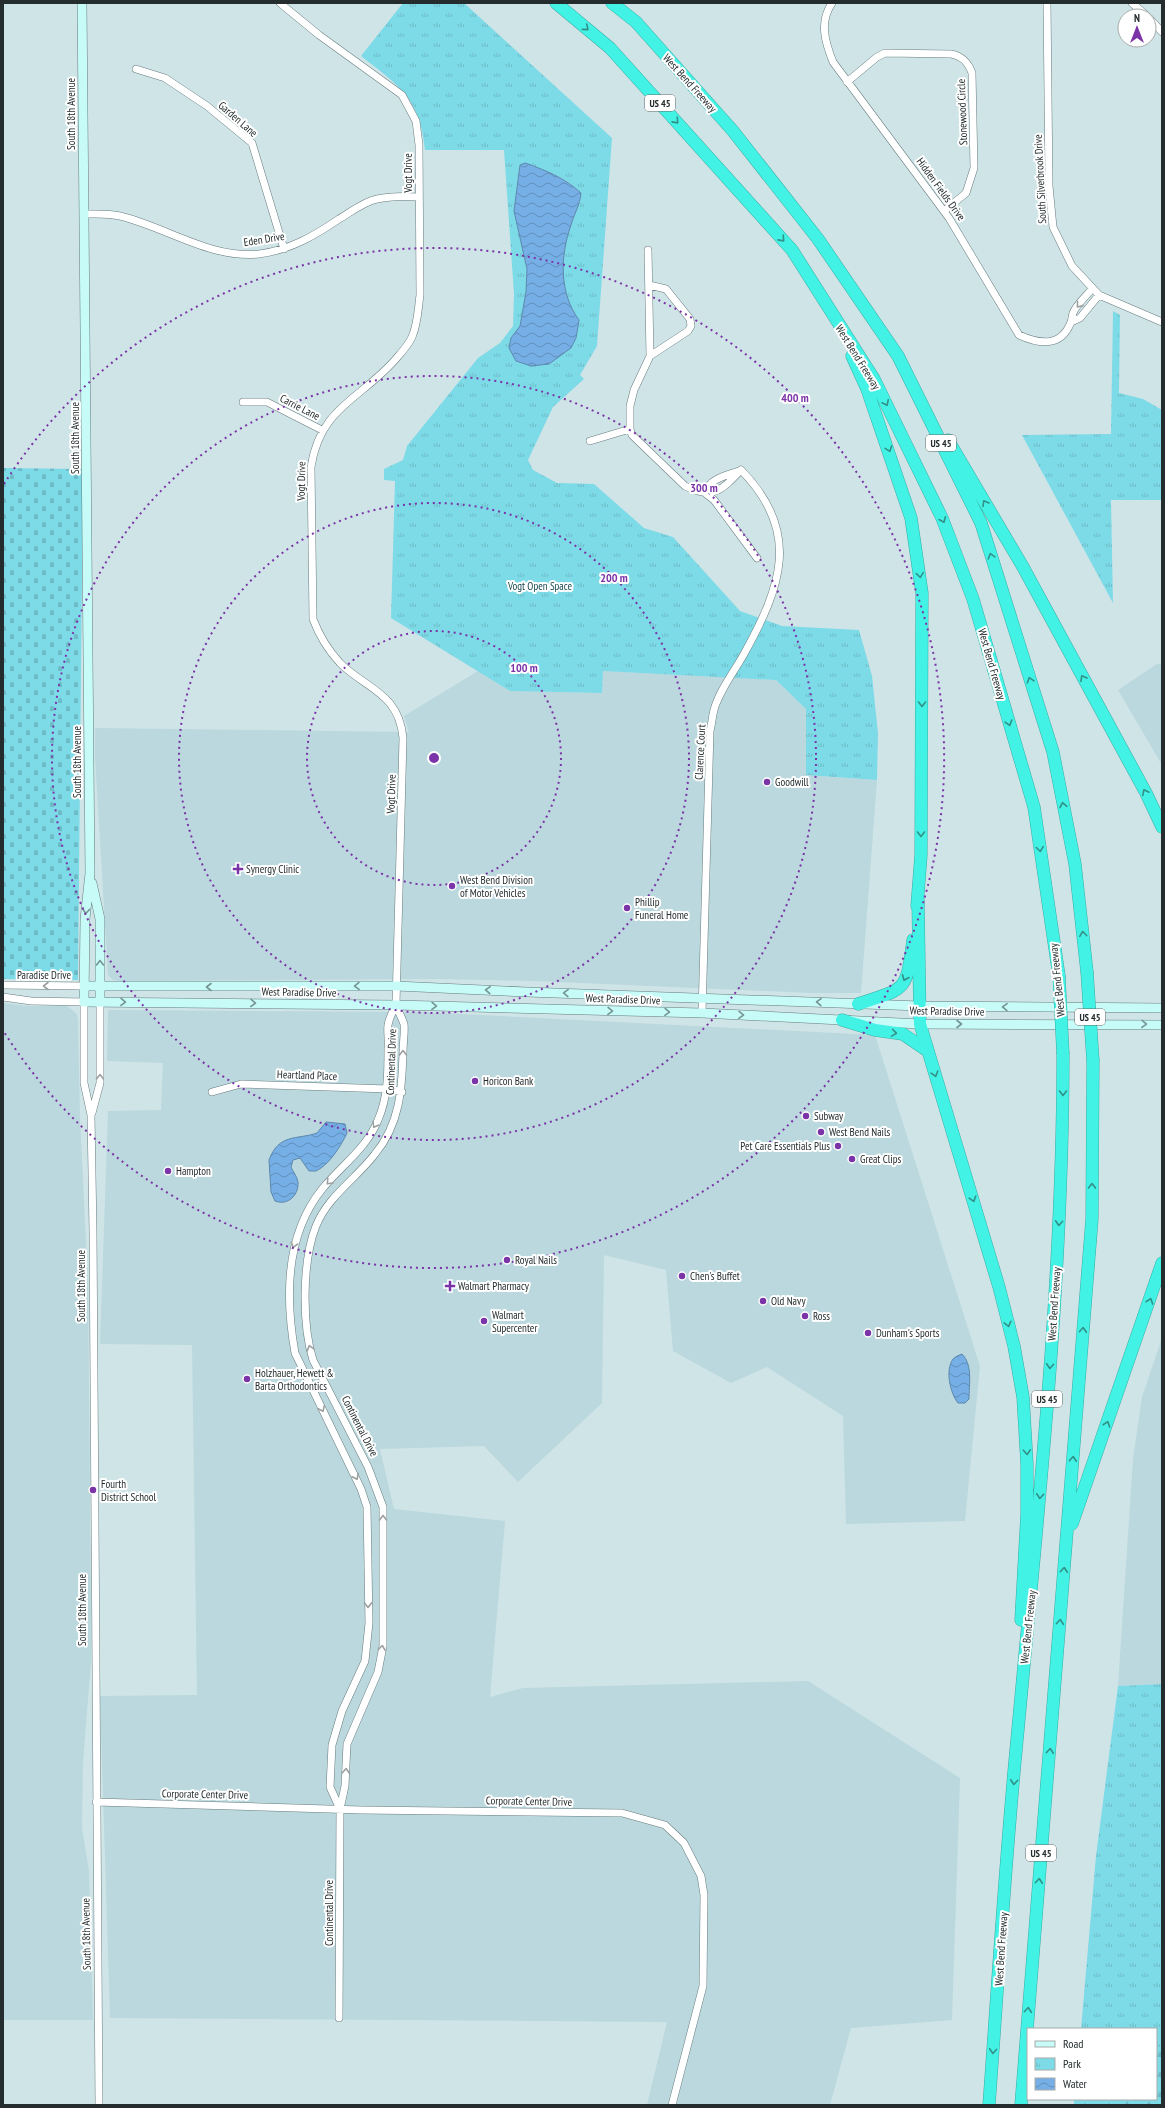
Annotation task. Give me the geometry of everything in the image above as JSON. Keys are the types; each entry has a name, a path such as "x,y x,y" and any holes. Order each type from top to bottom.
{"highway":[{"name":"West Bend Freeway","path":"556,3 610,48 792,250 836,322 874,378 942,518 973,599 1034,807 1059,976 1063,1054 1063,1135 1050,1360 1034,1561 1016,1743 989,2105"},
{"name":"West Bend Freeway","path":"612,3 636,22 733,131 818,239 898,356 981,523 1053,752 1075,864 1087,972 1093,1061 1092,1219 1027,2028"},
{"path":"836,322 867,389 911,518 922,593 921,855 918,899 909,966 905,982 894,992 858,1004"},
{"path":"898,356 1023,567 1146,793 1162,827"},
{"path":"918,899 920,1024 999,1288 1014,1346 1023,1397 1027,1464 1027,1514 1017,1670 1016,1743"},
{"path":"842,1020 875,1030 903,1034 928,1051"},
{"path":"1067,1540 1162,1263"},
{"name":"West Bend Freeway","path":"1021,2105 1027,2031"}],"street":[{"name":"South 18th Avenue","path":"82,3 90,872 85,918 84,1083 91,1115 99,2105"},
{"name":"Vogt Drive","path":"280,3 319,36 402,95 416,120 419,145 420,295 418,317 412,337 400,354 384,372 335,412 322,430 314,450 311,467 313,619 319,634 341,663 376,689 387,700 402,731 396,1005"},
{"name":"Hidden Fields Drive","path":"831,3 825,22 824,40 832,62 944,211 1019,335 1040,343 1051,342 1062,336 1071,322 1073,313 1092,289"},
{"name":"South Silverbrook Drive","path":"1048,3 1049,186 1053,227 1072,266 1092,289 1099,295 1162,322"},
{"name":"Stonewood Circle","path":"847,82 877,57 885,53 951,54 961,57 969,66 972,73 974,168 966,193 944,211"},
{"name":"Garden Lane","path":"136,69 165,78 207,106 252,143 284,249"},
{"name":"Eden Drive","path":"84,214 119,216 209,249 236,254 259,254 284,249 306,240 350,212 376,199 419,196"},
{"path":"648,250 650,356 634,390 630,406 630,429 632,435 686,486 696,491 714,493 719,491 741,470"},
{"path":"649,285 666,290 690,319 688,331 650,356"},
{"name":"Hidden Fields Drive","path":"1071,322 1080,318 1099,295"},
{"name":"Carrie Lane","path":"243,402 266,402 322,430"},
{"path":"590,442 630,429"},
{"path":"705,492 709,484 714,480 741,470"},
{"name":"Clarence Court","path":"702,1014 710,731 714,709 764,614 777,583 780,564 777,532 772,513 755,484 741,470"},
{"path":"705,492 714,500 757,558"},
{"name":"South 18th Avenue","path":"90,872 100,918 100,1082 91,1115"},
{"name":"Paradise Drive","path":"3,986 85,986"},
{"name":"West Paradise Drive","path":"85,986 396,986 920,1006 1162,1008"},
{"path":"3,997 31,1001 84,1002"},
{"name":"West Paradise Drive","path":"84,1002 396,1005 702,1014 920,1024 1162,1025"},
{"name":"Continental Drive","path":"340,1809 330,1787 332,1745 342,1711 366,1661 369,1623 367,1507 361,1488 295,1353 291,1330 290,1304 292,1254 300,1225 309,1206 323,1188 362,1146 377,1123 388,1089 388,1024 396,1005"},
{"name":"Continental Drive","path":"340,2018 340,1809 345,1786 347,1744 378,1672 383,1646 383,1506 368,1468 313,1360 308,1345 306,1328 307,1254 316,1226 332,1199 376,1154 395,1122 402,1092 404,1025 396,1005"},
{"name":"Heartland Place","path":"212,1092 241,1084 388,1089 402,1092"},
{"name":"Corporate Center Drive","path":"96,1802 340,1809 622,1814 666,1825 684,1843 700,1876 704,1895 703,1986 672,2105"}],"shaded area":[{"path":"1157,664 1162,664 1162,765 1118,690"},
{"path":"478,671 510,691 602,693 603,671 776,680 806,709 806,775 877,780 861,993 811,993 535,981 439,979 120,981 113,980 108,975 95,757 95,728 409,732 404,716"},
{"path":"3,1003 28,1006 67,1006 77,1014 78,1020 80,1118 88,1284 91,1622 91,1662 83,1762 82,1828 89,1871 93,2020 3,2020"},
{"path":"108,1010 420,1012 875,1035 980,1366 965,1521 846,1524 843,1416 767,1367 731,1383 673,1351 666,1270 604,1255 602,1403 518,1482 484,1446 380,1449 394,1509 505,1521 490,1697 523,1688 808,1681 960,1778 952,2020 851,2028 830,2105 647,2105 667,2022 110,2018 100,1696 197,1695 192,1345 100,1344 108,1111 161,1110 163,1063 107,1061"},
{"path":"1162,1338 1162,1684 1118,1686 1133,1459 1142,1397"}],"green space":[{"name":"Vogt Open Space","path":"403,3 464,3 612,138 597,346 580,375 584,379 553,407 528,460 533,470 557,483 594,484 644,528 673,537 740,611 782,626 859,630 872,676 878,733 877,780 806,775 806,709 776,680 603,671 602,693 510,691 391,618 395,481 384,480 384,469 403,460 407,446 478,358 500,343 513,326 514,294 504,150 425,150 422,132 413,105 397,85 361,56","holes":["520,165 553,174 568,182 581,193 567,237 563,262 563,274 568,298 572,309 579,320 511,338 520,326 526,292 527,269 514,211"]},
{"path":"1113,311 1120,315 1119,393 1143,399 1162,410 1162,500 1111,500 1113,603 1022,435 1111,434"},
{"path":"3,468 83,469 78,980 3,979"},
{"path":"1162,1684 1162,2048 1157,2048 1157,2028 1081,2028 1096,1856 1118,1686"},
{"path":"1157,2048 1162,2048 1162,2105 1124,2105 1124,2100 1157,2100"},
{"path":"1074,2100 1124,2100 1124,2105 1074,2105"}],"water":[{"path":"525,163 562,179 581,193 567,237 563,262 563,274 568,298 572,309 579,320 576,338 571,348 549,364 531,366 516,361 509,348 511,338 520,326 526,292 527,269 514,211 520,165"},
{"path":"326,1122 345,1124 347,1133 338,1149 330,1160 316,1171 309,1171 300,1158 293,1160 291,1167 298,1182 297,1191 288,1201 275,1201 271,1192 269,1160 273,1151 283,1141 317,1133"},
{"path":"962,1354 968,1364 969,1369 969,1399 965,1403 958,1403 951,1388 949,1369 953,1359"}],"place":[{"name":"Goodwill","path":"767,782"},
{"name":"Synergy Clinic","path":"238,869"},
{"name":"West Bend Division of Motor Vehicles","path":"452,886"},
{"name":"Phillip Funeral Home","path":"627,908"},
{"name":"Horicon Bank","path":"475,1081"},
{"name":"Subway","path":"806,1116"},
{"name":"West Bend Nails","path":"821,1132"},
{"name":"Pet Care Essentials Plus","path":"838,1146"},
{"name":"Great Clips","path":"852,1159"},
{"name":"Hampton","path":"168,1171"},
{"name":"Royal Nails","path":"507,1260"},
{"name":"Chen's Buffet","path":"682,1276"},
{"name":"Walmart Pharmacy","path":"450,1286"},
{"name":"Old Navy","path":"763,1301"},
{"name":"Ross","path":"805,1316"},
{"name":"Walmart Supercenter","path":"484,1321"},
{"name":"Dunham's Sports","path":"868,1333"},
{"name":"Holzhauer, Hewett & Barta Orthodontics","path":"247,1379"},
{"name":"Fourth District School","path":"93,1490"}]}
